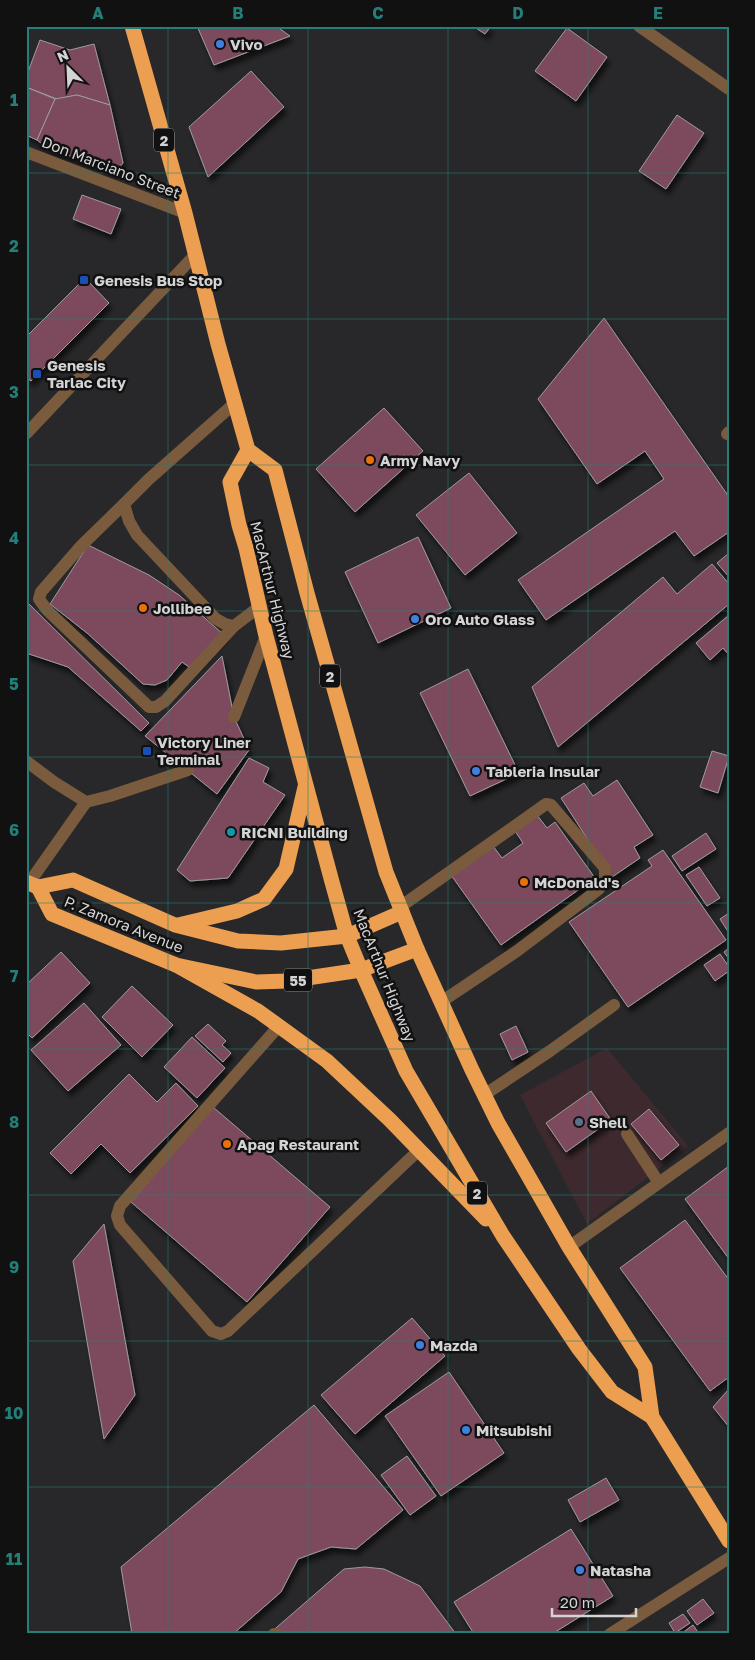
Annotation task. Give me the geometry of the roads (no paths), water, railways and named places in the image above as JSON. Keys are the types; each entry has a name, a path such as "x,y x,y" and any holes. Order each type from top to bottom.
{"highway":[{"name":"2","path":"132,26 185,213 194,254 248,450"},
{"name":"MacArthur Highway","path":"652,1417 612,1392 579,1349 503,1236 406,1071 360,970 347,936 305,785 266,636 246,548 238,525 230,482 248,450 275,470 310,603 384,862 417,949 498,1122 569,1247 645,1366 652,1417 729,1541"},
{"path":"175,925 237,912 264,899 286,869 305,785"},
{"name":"P. Zamora Avenue","path":"401,910 347,936 281,943 238,941 175,925 73,880 31,884 52,914 176,965 256,982 287,982 360,970 417,949"},
{"path":"176,965 258,1011 327,1061 390,1120 503,1236"}],"street":[{"path":"639,26 729,89"},
{"name":"Don Marciano Street","path":"26,152 185,213"},
{"path":"26,434 194,254"},
{"path":"235,403 149,479 81,546 41,592 39,599 47,610 149,707 156,707 165,702 234,626 259,607"},
{"path":"124,504 129,521 137,535 216,619 234,626"},
{"path":"234,717 266,636"},
{"path":"26,761 54,782 86,802"},
{"path":"31,884 86,802 188,770"},
{"path":"401,910 546,804 551,805 605,868 605,878 599,889 517,951 441,1002"},
{"path":"484,1095 550,1051 614,1004"},
{"path":"279,1026 120,1206 118,1216 120,1225 212,1331 221,1334 228,1331 419,1150"},
{"path":"569,1247 729,1133"},
{"path":"627,1134 659,1182"},
{"path":"610,1634 729,1558"}],"place":[{"name":"Vivo","path":"220,44"},
{"name":"Genesis Bus Stop","path":"84,280"},
{"name":"Genesis Tarlac City","path":"37,374"},
{"name":"Army Navy","path":"370,460"},
{"name":"Jollibee","path":"143,608"},
{"name":"Oro Auto Glass","path":"415,619"},
{"name":"Victory Liner Terminal","path":"147,751"},
{"name":"Tableria Insular","path":"476,771"},
{"name":"RICNI Building","path":"231,832"},
{"name":"McDonald's","path":"524,882"},
{"name":"Shell","path":"579,1122"},
{"name":"Apag Restaurant","path":"227,1144"},
{"name":"Mazda","path":"420,1345"},
{"name":"Mitsubishi","path":"466,1430"},
{"name":"Natasha","path":"580,1570"}]}
